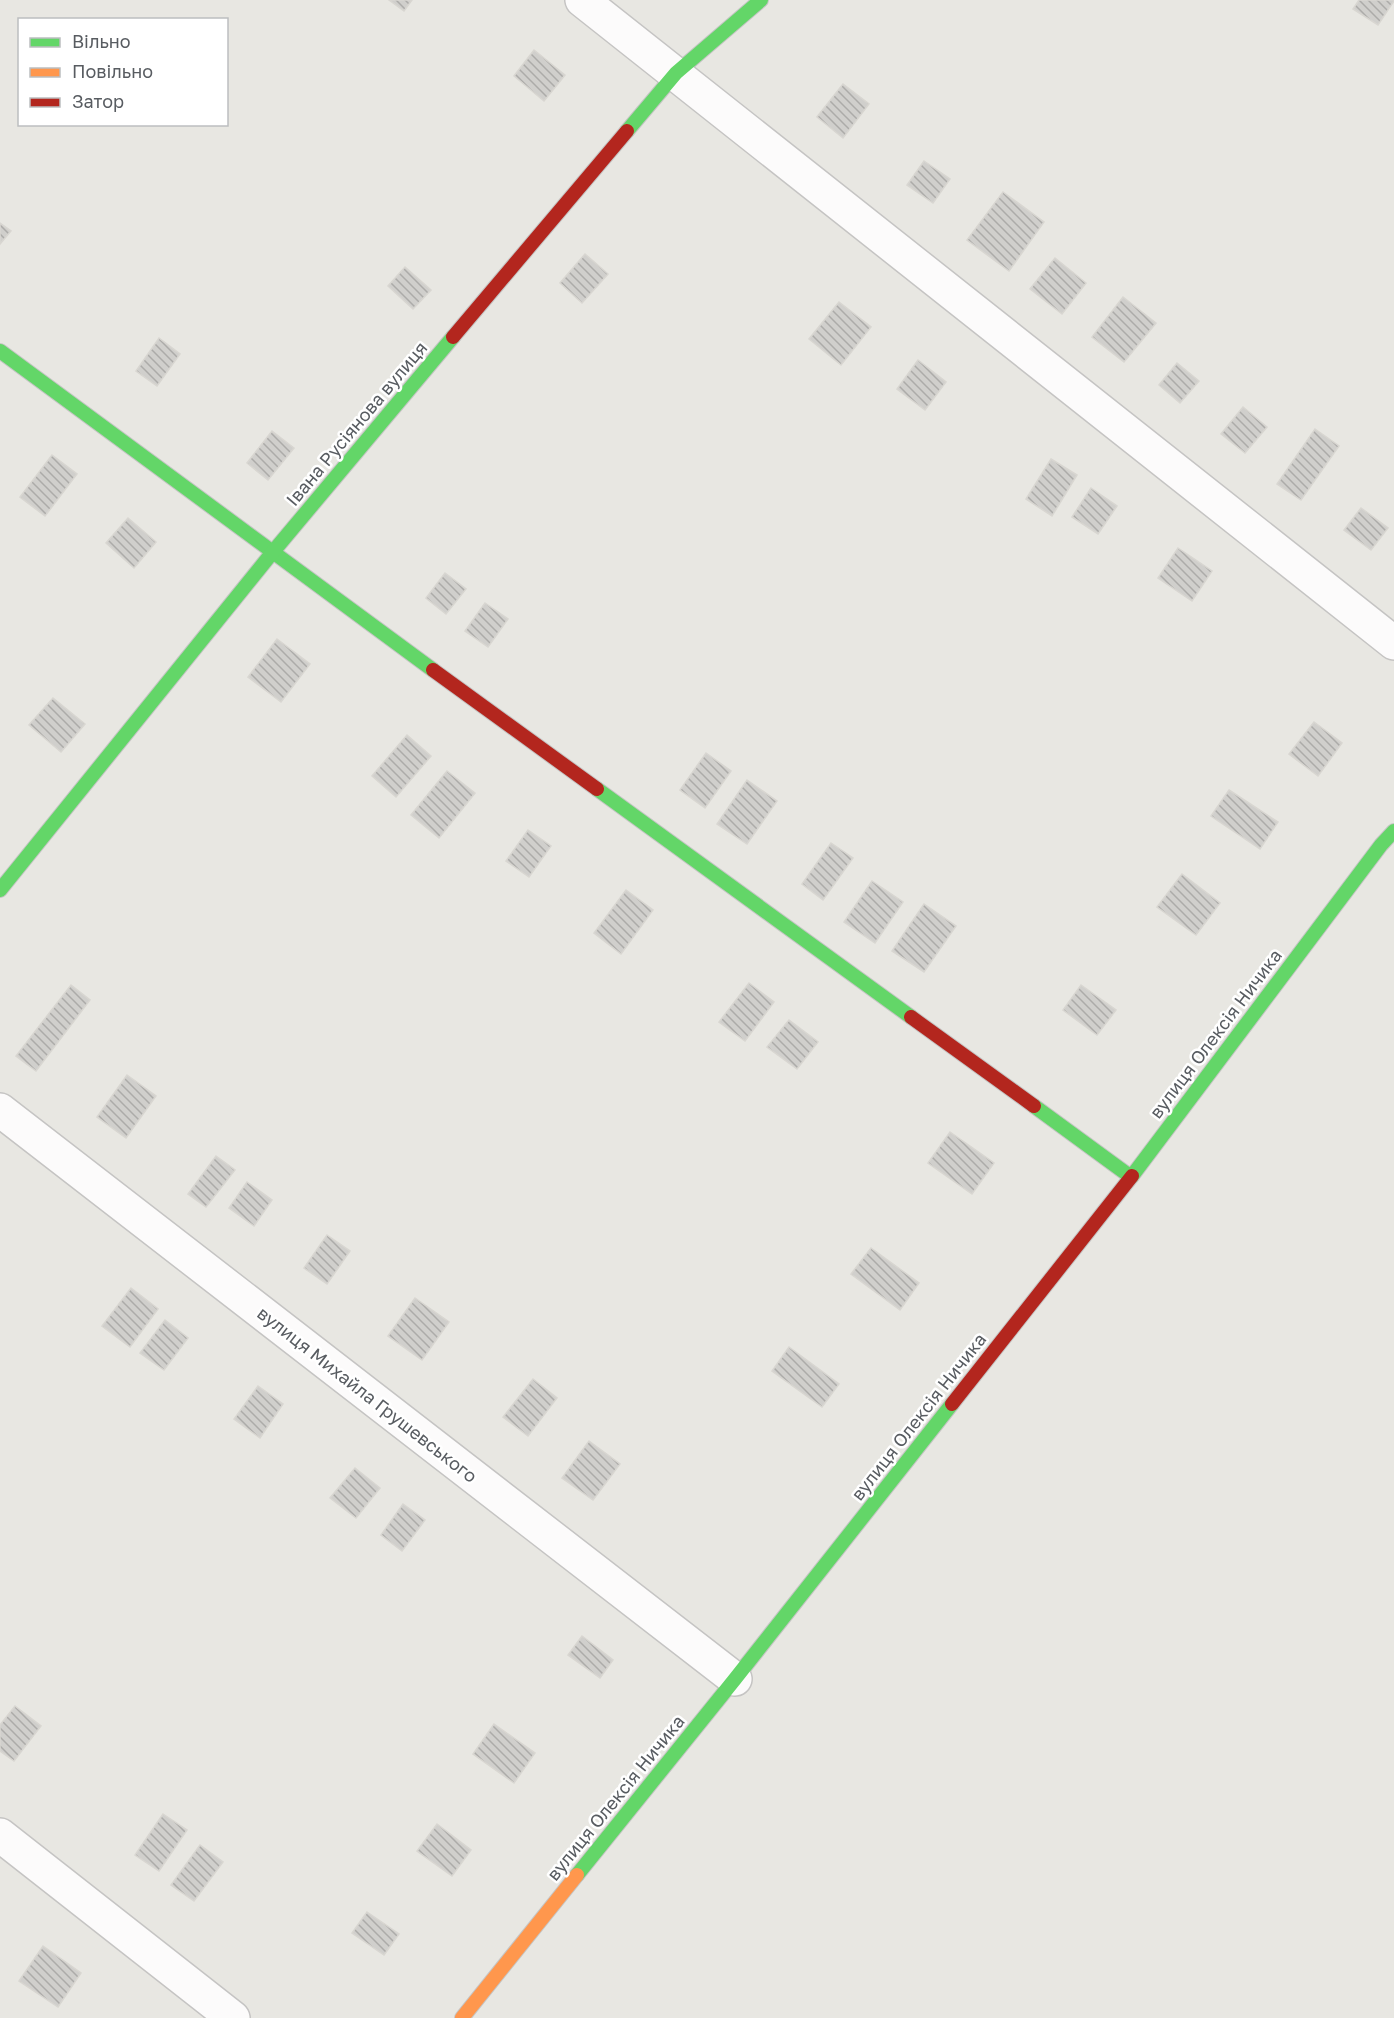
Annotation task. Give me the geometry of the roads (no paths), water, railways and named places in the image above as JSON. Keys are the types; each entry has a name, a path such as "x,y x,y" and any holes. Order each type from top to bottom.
{"street":[{"path":"582,0 1394,643"},
{"name":"Івана Русіянова вулиця","path":"0,890 272,553 676,73 761,0"},
{"path":"0,351 272,553 1131,1177"},
{"name":"вулиця Олексія Ничика","path":"462,2018 735,1679 1131,1177 1381,845 1394,831"},
{"name":"вулиця Михайла Грушевського","path":"0,1110 735,1679"},
{"path":"0,1835 233,2018"}]}
